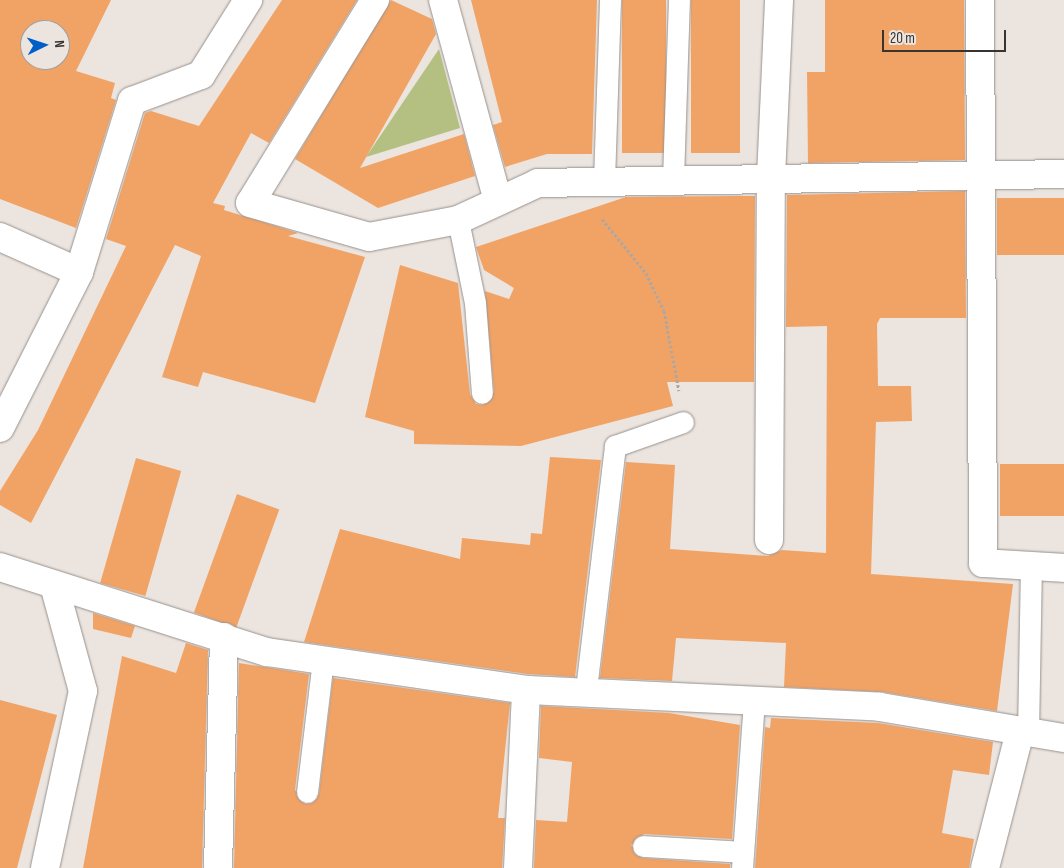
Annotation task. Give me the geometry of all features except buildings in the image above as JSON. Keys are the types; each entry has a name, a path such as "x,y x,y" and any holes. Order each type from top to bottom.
{"street":[{"path":"0,428 79,272 132,101 201,75 248,0"},
{"path":"375,0 250,203 369,237 458,220 538,183 771,177 1064,174"},
{"path":"443,0 498,201"},
{"path":"769,540 771,177 779,0"},
{"path":"980,0 983,563 1064,568"},
{"path":"0,238 79,272"},
{"path":"0,567 267,652 526,690 586,689 880,707 1024,733 1064,738"},
{"path":"46,868 82,691 54,585"},
{"path":"218,868 224,637"},
{"path":"518,868 526,690"},
{"path":"989,868 1024,733"}],"lane":[{"path":"604,181 610,0"},
{"path":"673,179 679,0"},
{"path":"458,220 474,303 482,393"},
{"path":"586,689 615,446 683,422"},
{"path":"1024,733 1031,567"},
{"path":"307,792 323,660"},
{"path":"643,846 742,860 754,700"}],"path":[{"path":"574,182 646,273 664,311 683,422"}],"green space":[{"path":"439,49 460,128 366,157"}]}
